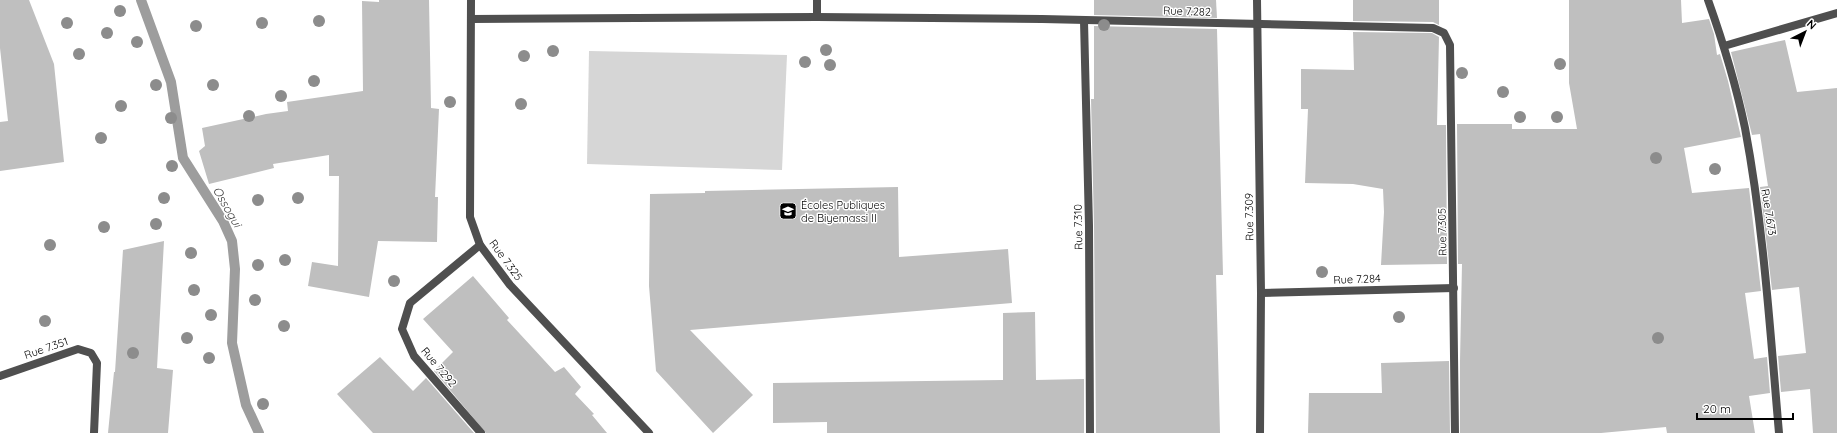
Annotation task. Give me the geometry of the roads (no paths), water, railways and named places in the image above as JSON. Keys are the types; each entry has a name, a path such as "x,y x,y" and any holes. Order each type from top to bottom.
{"street":[{"name":"Rue 7.325","path":"471,0 470,217 480,244 510,285 649,433"},
{"path":"817,0 817,17"},
{"name":"Rue 7.309","path":"1257,0 1261,293 1260,433"},
{"name":"Rue 7.673","path":"1708,0 1724,46 1744,128 1762,240 1779,433"},
{"path":"1724,46 1837,13"},
{"name":"Rue 7.282","path":"471,19 817,17 1084,21 1144,20 1257,25 1434,28 1444,33"},
{"name":"Rue 7.310","path":"1084,21 1089,218 1090,433"},
{"name":"Rue 7.305","path":"1444,33 1450,45 1455,433"},
{"name":"Rue 7.292","path":"480,244 410,303 402,329 414,356 481,433"},
{"name":"Rue 7.284","path":"1261,293 1454,288"},
{"name":"Rue 7.351","path":"0,376 78,349 91,353 97,363 94,433"}],"waterway":[{"name":"Ossogui","path":"141,0 171,82 183,158 223,221 232,241 235,269 232,343 246,405 259,433"}],"place":[{"name":"Écoles Publiques de Biyemassi II","path":"788,211"}]}
